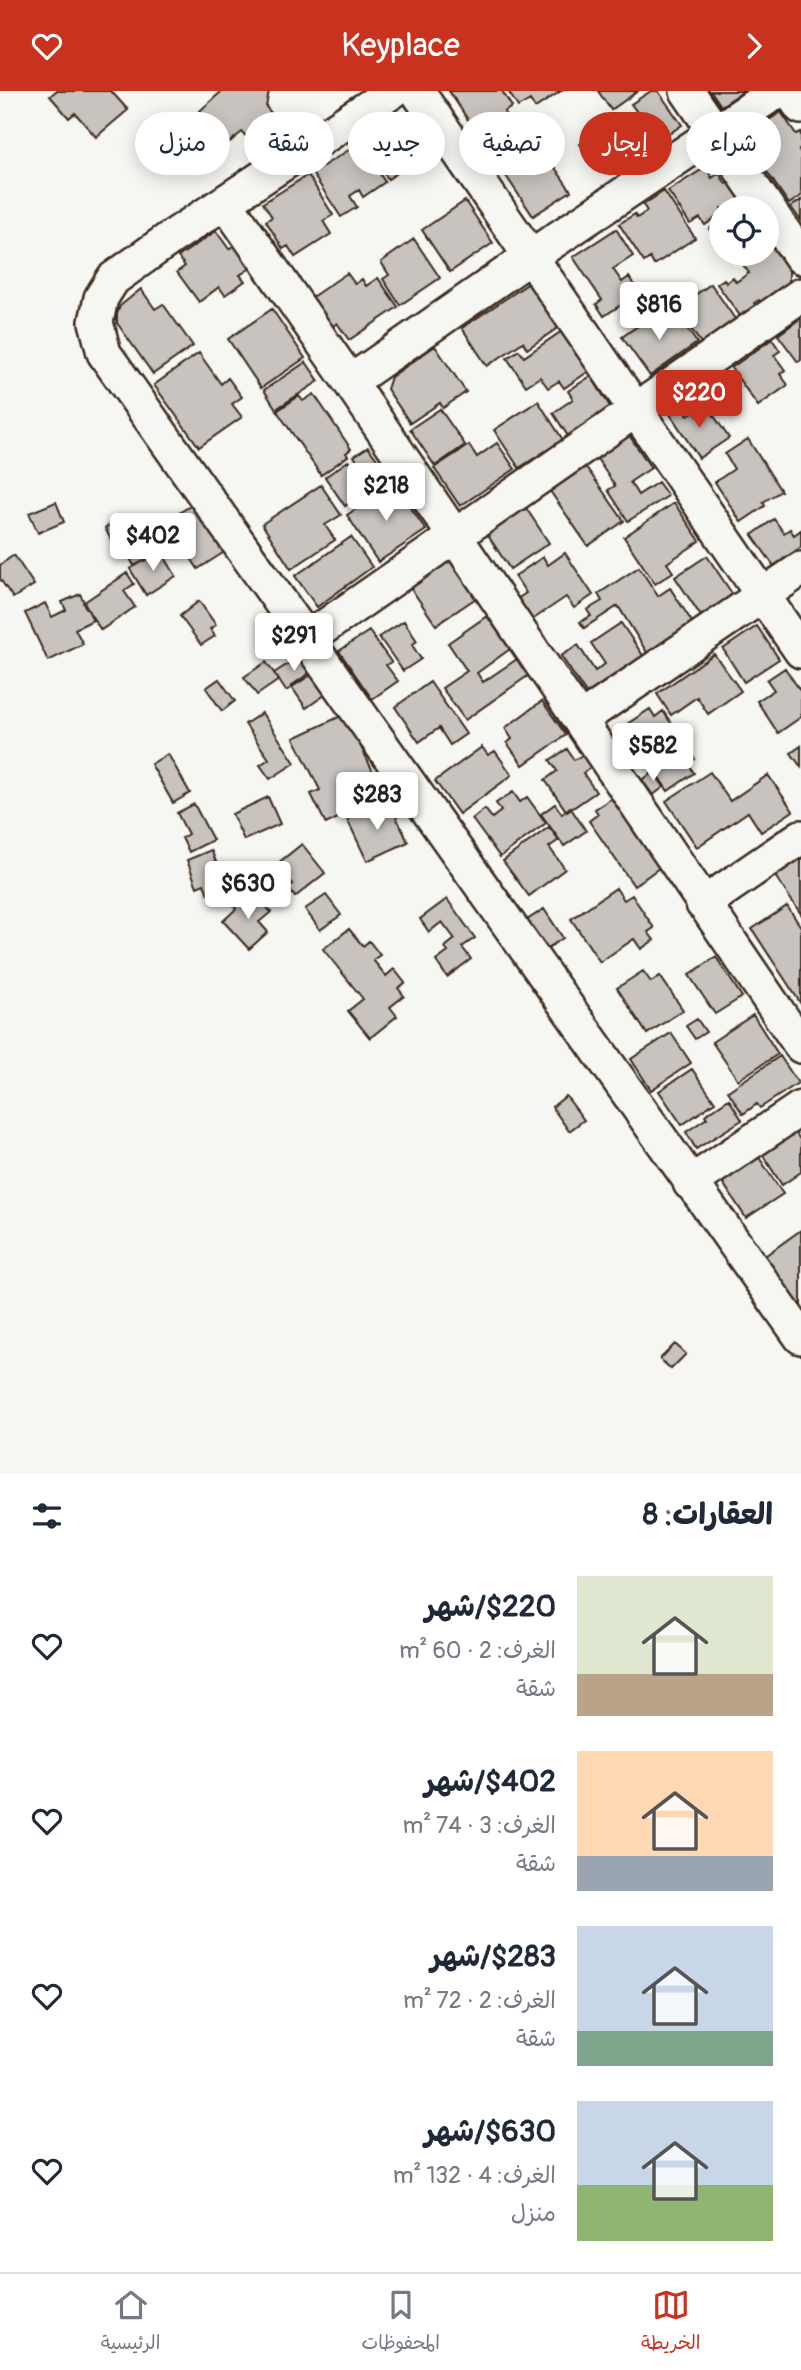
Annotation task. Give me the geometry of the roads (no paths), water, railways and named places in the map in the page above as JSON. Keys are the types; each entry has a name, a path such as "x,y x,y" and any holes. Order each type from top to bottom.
{"street":[{"path":"393,91 113,279 101,298 96,322 104,353 801,1337"},
{"path":"417,91 801,651"},
{"path":"687,91 701,112"},
{"path":"745,112 777,91"},
{"path":"790,91 801,107"},
{"path":"350,382 686,152"},
{"path":"745,175 801,257"},
{"path":"226,203 801,1047"},
{"path":"307,639 801,295"},
{"path":"580,720 801,569"},
{"path":"703,904 801,837"},
{"path":"690,1183 801,1108"}]}
